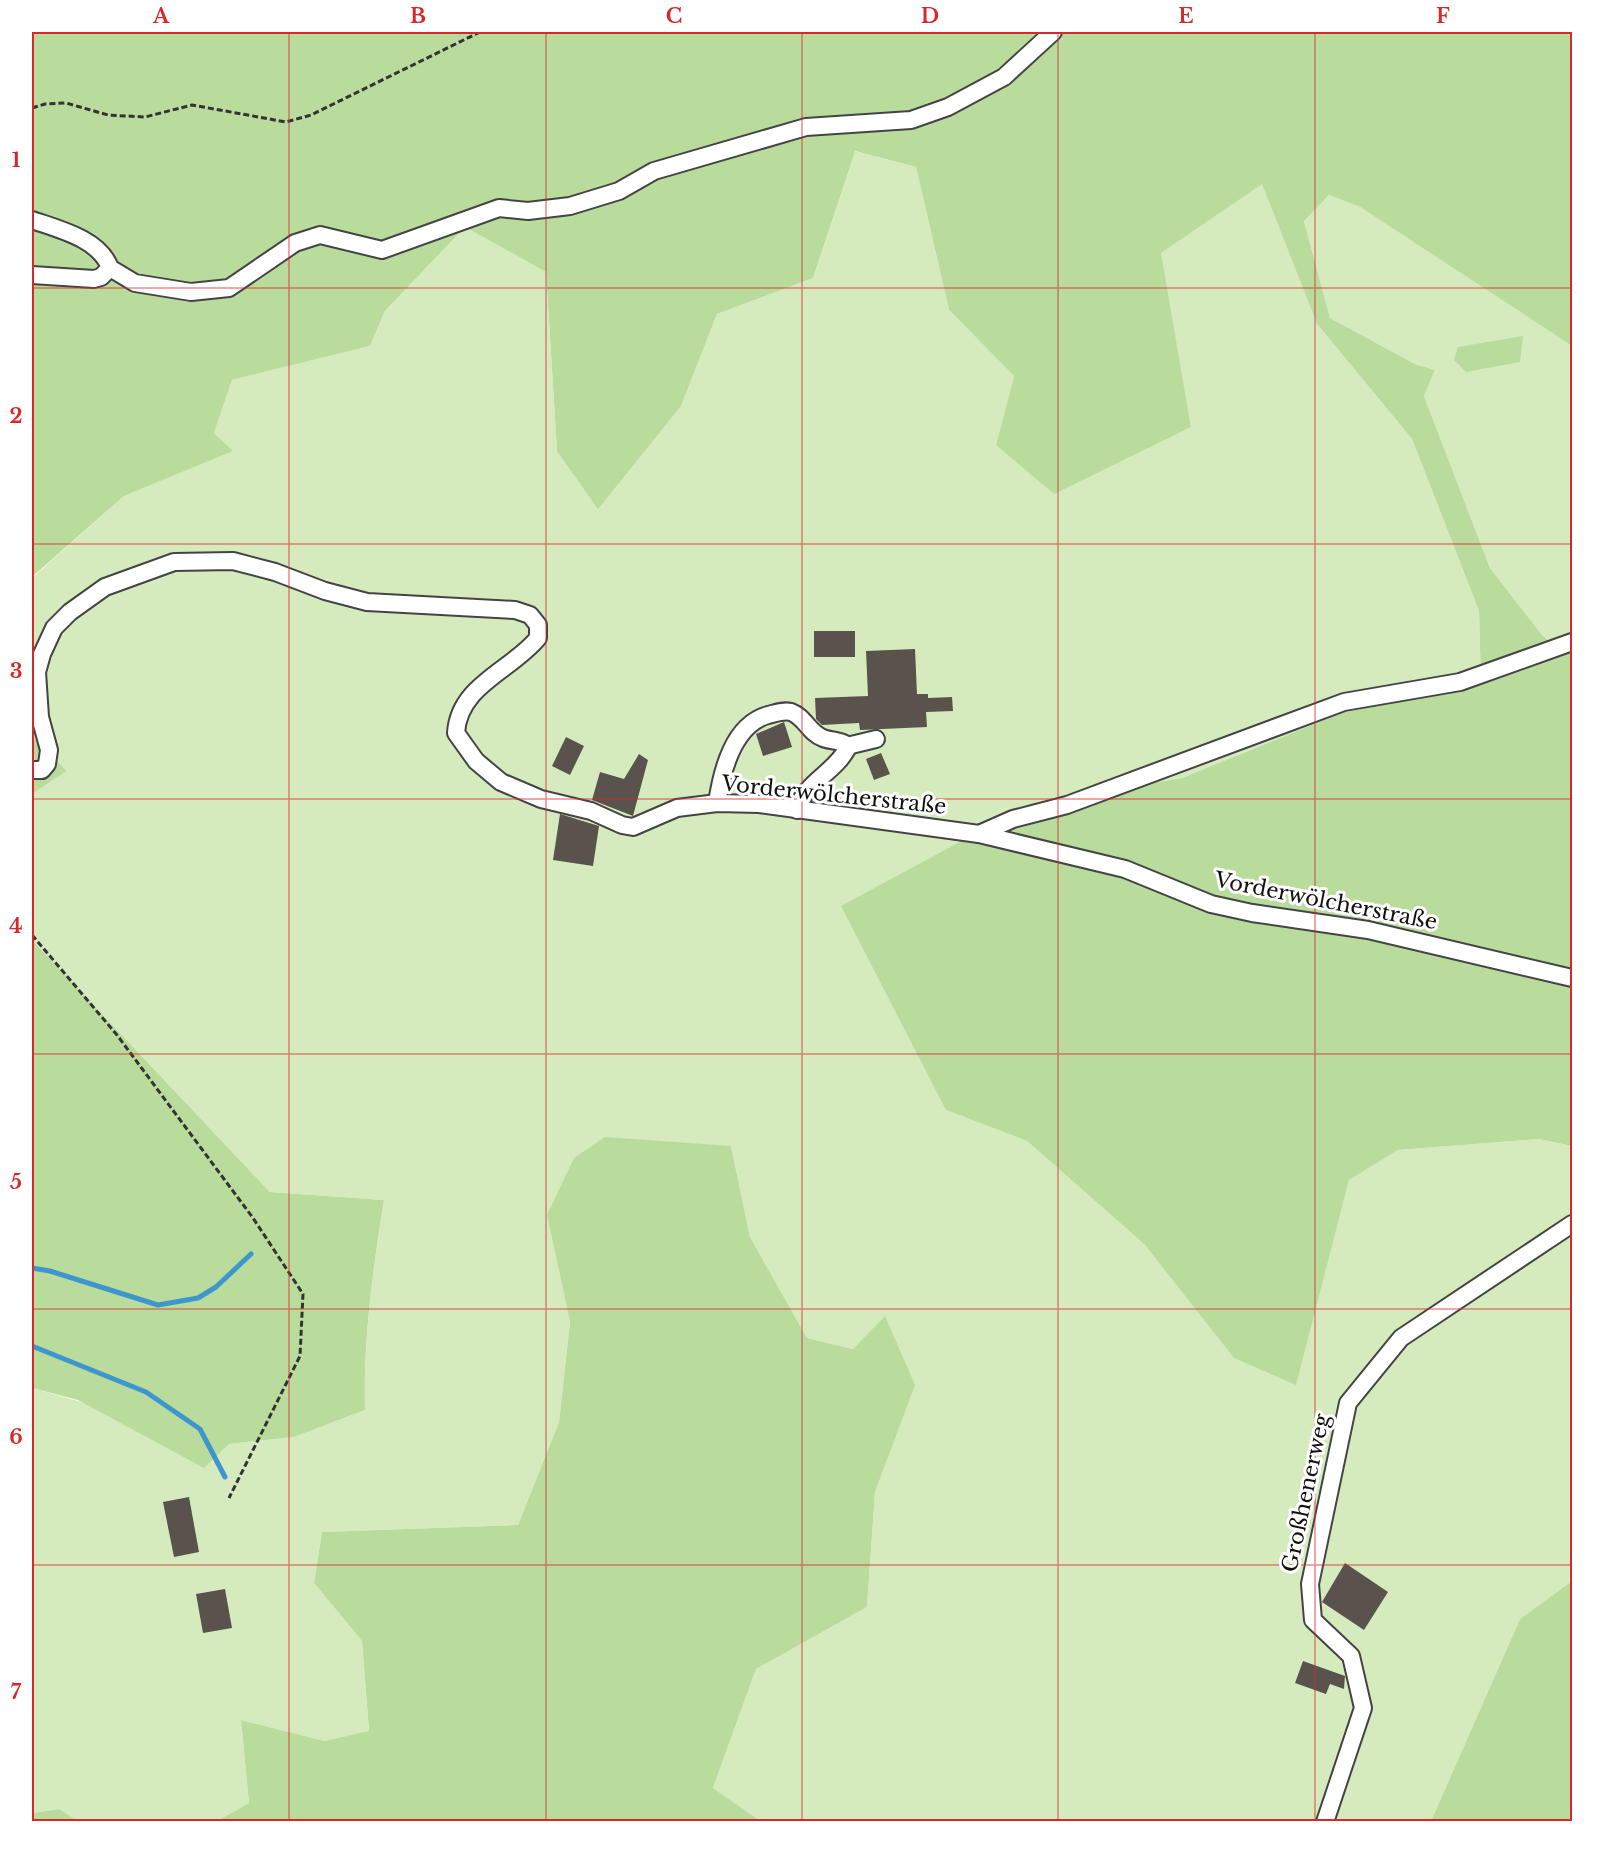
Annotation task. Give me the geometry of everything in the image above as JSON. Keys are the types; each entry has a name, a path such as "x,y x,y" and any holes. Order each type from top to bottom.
{"street":[{"path":"32,220 74,234 107,257 110,268 135,283 191,291 230,288 295,243 320,235 382,250 499,208 528,211 570,206 619,191 654,171 806,127 912,120 948,107 1004,77 1053,32"},
{"path":"32,275 94,279 101,277 110,268"},
{"name":"Vorderwölcherstraße","path":"32,770 42,770 48,758 48,744 40,717 37,690 42,654 54,628 70,612 105,587 174,562 233,561 367,602 515,610 530,615 538,625 538,638 522,654 476,690 460,712 456,733 476,761 501,782 521,792 591,811 633,827 677,808 717,803 797,810 979,834 1125,869 1211,904 1252,913 1368,930 1572,978"},
{"path":"979,834 1013,819 1067,805 1344,702 1460,682 1572,642"},
{"path":"717,803 735,744 747,726 760,717 790,712 823,738 839,741 847,746 876,739"},
{"path":"797,810 809,788 843,756 847,746"},
{"name":"Großhenerweg","path":"1324,1821 1363,1708 1351,1656 1313,1620 1310,1584 1348,1403 1401,1338 1572,1224"}],"path":[{"path":"32,108 45,104 66,103 108,115 145,117 192,105 286,122 311,116 480,32"},
{"path":"32,935 117,1035 252,1218 303,1294 300,1356 229,1498"}],"green space":[{"path":"32,32 1572,32 1572,346 1360,207 1329,195 1304,221 1330,318 1415,364 1435,370 1424,396 1490,568 1542,635 1562,651 1572,647 1572,1146 1539,1139 1398,1150 1349,1180 1296,1385 1234,1358 1145,1245 1027,1141 946,1110 841,906 1032,803 1182,778 1341,713 1481,684 1479,611 1412,439 1317,324 1262,184 1161,253 1191,427 1054,494 996,445 1014,376 949,310 916,167 855,151 813,278 717,314 681,406 598,509 557,451 546,272 465,227 385,311 370,346 232,380 214,433 233,451 124,496 32,577"},
{"path":"854,151 916,167 949,310 1014,376 996,445 1191,427 1160,253 1262,183 1317,324 1412,439 1479,611 1481,684 1341,713 1182,778 1032,803 946,1110 1027,1141 1145,1245 1234,1357 1295,1384 1349,1180 1398,1150 1539,1139 1572,1146 1572,1581 1520,1619 1431,1821 760,1822 713,1788 756,1669 867,1607 875,1492 914,1385 853,1349 807,1338 750,1237 731,1146 547,1214 570,1322 559,1422 518,1525 322,1532 314,1583 362,1641 369,1732 325,1741 241,1720 249,1803 217,1821 77,1822 59,1809 32,1813 32,1388 229,1444 294,1437 365,1410 367,1331 384,1200 270,1192 32,940 32,794 67,771 32,736 32,578 124,496 232,451 214,433 232,380 370,346 385,311 465,227 546,272 557,451 681,406 717,314 813,278"},
{"path":"1329,195 1360,207 1572,346 1572,647 1563,651 1542,635 1490,568 1424,396 1435,370 1415,364 1330,318 1304,221"},
{"path":"1523,336 1520,362 1466,372 1454,360 1458,347"},
{"path":"32,736 67,771 32,794"},
{"path":"32,940 270,1192 384,1200 367,1331 365,1410 294,1437 229,1444 204,1468 78,1400 32,1388"},
{"path":"605,1137 731,1146 750,1237 807,1338 853,1349 885,1316 915,1385 875,1492 867,1607 756,1669 713,1788 760,1821 217,1821 249,1803 241,1720 325,1741 369,1731 362,1641 314,1583 322,1532 518,1525 559,1422 570,1322 547,1215 574,1158"},
{"path":"1572,1581 1572,1821 1431,1821 1520,1619"},
{"path":"59,1809 77,1821 32,1821 32,1813"}],"building":[{"path":"814,631 855,631 855,657 814,657"},
{"path":"915,649 917,694 928,694 928,698 952,697 953,711 926,712 927,727 860,730 859,723 822,725 816,719 815,698 868,696 866,651"},
{"path":"784,722 792,747 763,756 756,734"},
{"path":"566,737 584,746 570,775 552,766"},
{"path":"881,753 890,774 874,780 866,759"},
{"path":"639,754 648,760 633,816 592,800 600,772 624,779"},
{"path":"560,814 599,826 593,866 553,860"},
{"path":"189,1497 199,1552 174,1557 163,1502"},
{"path":"1345,1563 1388,1592 1364,1630 1322,1602"},
{"path":"225,1589 232,1628 203,1633 196,1594"},
{"path":"1303,1661 1345,1676 1344,1689 1330,1684 1326,1694 1295,1683"}],"waterway":[{"path":"32,1268 50,1271 158,1305 198,1298 216,1287 251,1254"},
{"path":"32,1346 146,1392 200,1429 225,1477"}]}
